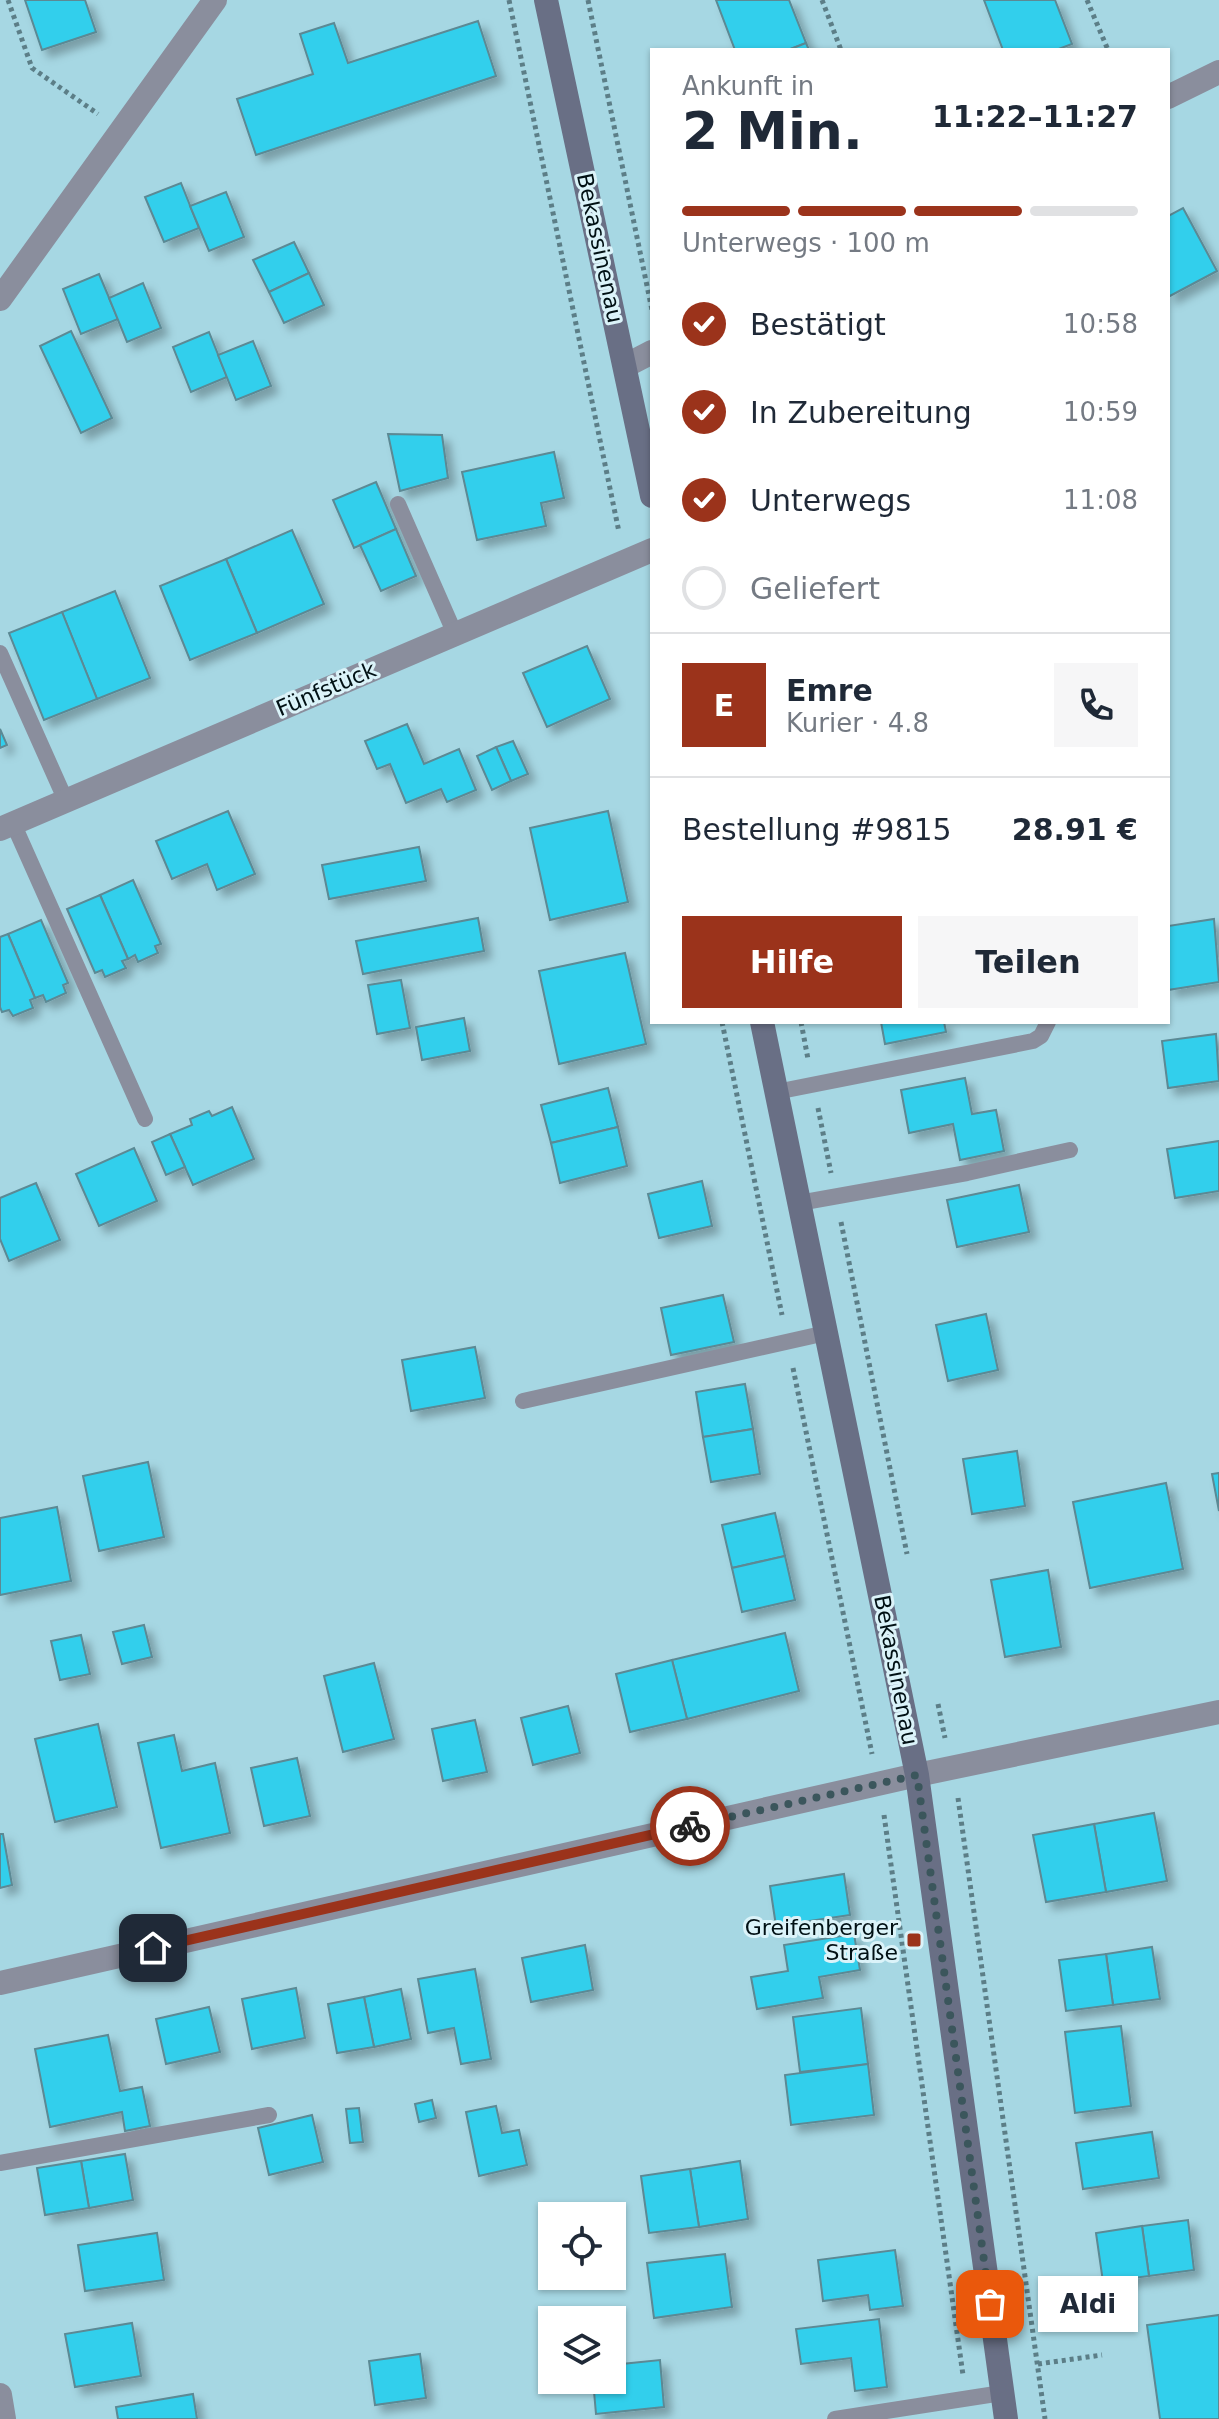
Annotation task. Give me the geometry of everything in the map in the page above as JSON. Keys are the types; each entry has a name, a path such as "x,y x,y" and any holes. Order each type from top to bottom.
{"street":[{"path":"0,299 215,0"},
{"name":"Bekassinenau","path":"546,0 650,486"},
{"path":"1170,96 1219,72"},
{"path":"625,366 650,353"},
{"name":"Fünfstück","path":"7,826 650,551"},
{"name":"Bekassinenau","path":"762,1024 917,1775 1006,2419"},
{"path":"0,1983 917,1775 1219,1712"},
{"path":"0,2395 4,2419"}],"lane":[{"path":"398,504 455,634"},
{"path":"0,653 66,801"},
{"path":"7,826 145,1119"},
{"path":"776,1092 1033,1041 1041,1036 1047,1024"},
{"path":"799,1203 967,1173 1070,1150"},
{"path":"523,1401 826,1333"},
{"path":"0,2163 269,2115"},
{"path":"835,2419 1002,2393"}],"path":[{"path":"8,0 32,68 122,130"},
{"path":"509,0 625,561"},
{"path":"588,0 650,300"},
{"path":"822,0 840,48"},
{"path":"1087,0 1107,48"},
{"path":"722,1024 888,1832 966,2399"},
{"path":"1038,2364 1102,2355"}],"building":[{"path":"25,0 85,0 96,32 42,50"},
{"path":"716,0 789,0 806,43 793,48 734,48"},
{"path":"984,0 1055,0 1072,44 1061,48 1002,48"},
{"path":"478,21 496,76 256,155 237,99 313,74 300,34 334,23 348,63"},
{"path":"181,183 199,228 164,242 145,197"},
{"path":"226,192 244,237 209,251 190,206"},
{"path":"1183,208 1217,271 1170,296 1170,215"},
{"path":"294,242 309,273 269,292 253,260"},
{"path":"309,273 324,305 284,323 269,292"},
{"path":"99,274 118,319 81,334 63,289"},
{"path":"143,283 161,328 127,342 109,298"},
{"path":"71,331 112,418 81,433 40,346"},
{"path":"209,332 227,377 191,392 173,347"},
{"path":"253,341 271,386 236,400 218,355"},
{"path":"388,434 442,435 448,478 400,491"},
{"path":"554,452 564,498 541,503 546,526 477,540 462,472"},
{"path":"376,482 396,529 354,548 333,500"},
{"path":"396,529 416,576 381,591 360,545"},
{"path":"292,530 324,604 257,633 226,559"},
{"path":"226,559 257,633 190,660 160,586"},
{"path":"115,591 150,678 97,699 62,612"},
{"path":"62,612 97,699 44,720 9,633"},
{"path":"587,646 610,699 547,727 523,673"},
{"path":"407,724 424,764 459,749 476,790 447,802 441,789 406,803 390,764 377,769 365,741"},
{"path":"0,729 7,745 0,748"},
{"path":"513,741 528,774 511,781 496,747"},
{"path":"496,747 511,781 492,790 477,756"},
{"path":"228,811 255,874 217,890 207,864 172,879 156,841"},
{"path":"608,811 628,902 550,920 530,828"},
{"path":"419,847 426,881 329,899 322,865"},
{"path":"133,880 161,944 155,946 158,953 138,962 135,955 128,959 100,895"},
{"path":"100,895 128,959 122,961 126,968 105,977 102,970 95,973 67,909"},
{"path":"478,918 484,951 363,974 356,941"},
{"path":"1214,919 1219,982 1170,990 1170,926"},
{"path":"41,920 68,983 63,985 66,993 46,1002 43,995 35,998 8,934"},
{"path":"8,934 35,998 30,1000 33,1008 13,1016 9,1010 2,1012 0,1007 0,937"},
{"path":"625,953 646,1044 559,1064 539,971"},
{"path":"401,980 410,1028 377,1034 368,985"},
{"path":"464,1018 470,1051 422,1060 416,1027"},
{"path":"881,1024 944,1024 946,1032 885,1044"},
{"path":"1216,1034 1219,1081 1168,1088 1162,1041"},
{"path":"965,1078 972,1114 996,1110 1004,1151 960,1160 953,1124 909,1133 901,1090"},
{"path":"608,1088 618,1127 551,1143 541,1105"},
{"path":"232,1107 254,1159 193,1185 170,1134 192,1125 190,1119 209,1111 212,1116"},
{"path":"618,1127 627,1166 560,1183 551,1143"},
{"path":"170,1134 185,1167 166,1175 152,1142"},
{"path":"1219,1141 1219,1191 1175,1198 1167,1149"},
{"path":"134,1148 157,1201 99,1226 76,1174"},
{"path":"702,1181 712,1226 659,1238 648,1194"},
{"path":"36,1183 60,1240 9,1261 0,1239 0,1198"},
{"path":"1019,1185 1029,1232 957,1247 947,1200"},
{"path":"723,1295 734,1342 671,1355 661,1308"},
{"path":"986,1314 998,1370 948,1381 936,1325"},
{"path":"475,1347 485,1398 411,1411 402,1360"},
{"path":"745,1384 753,1429 703,1437 696,1392"},
{"path":"753,1429 760,1474 711,1482 703,1437"},
{"path":"1017,1451 1025,1506 972,1514 963,1459"},
{"path":"148,1462 164,1537 99,1551 83,1476"},
{"path":"1219,1473 1219,1511 1212,1474"},
{"path":"1166,1483 1183,1569 1090,1588 1073,1502"},
{"path":"57,1507 71,1581 0,1595 0,1518"},
{"path":"775,1513 785,1556 732,1568 722,1525"},
{"path":"785,1556 795,1600 742,1612 732,1568"},
{"path":"1048,1570 1061,1647 1005,1657 991,1580"},
{"path":"144,1625 152,1657 122,1664 113,1632"},
{"path":"785,1633 799,1691 687,1719 672,1660"},
{"path":"81,1635 90,1674 60,1680 51,1641"},
{"path":"672,1660 687,1719 630,1732 616,1674"},
{"path":"374,1663 394,1739 343,1752 324,1676"},
{"path":"568,1706 580,1753 533,1765 521,1718"},
{"path":"475,1720 487,1772 443,1781 432,1729"},
{"path":"98,1724 117,1807 55,1822 35,1739"},
{"path":"174,1735 182,1771 215,1763 230,1833 161,1848 138,1743"},
{"path":"297,1758 310,1816 264,1826 251,1768"},
{"path":"1154,1813 1167,1881 1106,1892 1094,1824"},
{"path":"1094,1824 1106,1892 1046,1902 1033,1835"},
{"path":"0,1834 3,1834 12,1885 0,1888"},
{"path":"844,1874 850,1915 776,1926 770,1886"},
{"path":"854,1934 860,1970 819,1977 823,1998 757,2009 751,1977 788,1971 784,1945"},
{"path":"585,1945 593,1990 531,2002 522,1958"},
{"path":"1152,1947 1160,1999 1113,2005 1106,1954"},
{"path":"1106,1954 1113,2005 1066,2011 1059,1960"},
{"path":"475,1969 491,2059 461,2064 454,2028 428,2033 418,1979"},
{"path":"296,1988 305,2038 252,2049 242,1999"},
{"path":"401,1989 411,2039 374,2047 364,1997"},
{"path":"364,1997 374,2047 337,2053 328,2004"},
{"path":"209,2007 220,2052 166,2064 156,2019"},
{"path":"861,2008 868,2064 800,2072 793,2017"},
{"path":"1121,2026 1131,2106 1075,2113 1065,2032"},
{"path":"108,2035 120,2091 142,2087 150,2126 125,2131 122,2112 50,2127 35,2049"},
{"path":"868,2064 874,2115 791,2125 785,2075"},
{"path":"432,2100 436,2118 419,2122 415,2104"},
{"path":"496,2106 502,2133 519,2130 527,2165 479,2176 466,2112"},
{"path":"359,2108 363,2142 350,2143 346,2109"},
{"path":"312,2115 323,2162 269,2175 258,2128"},
{"path":"1152,2132 1159,2178 1083,2189 1076,2143"},
{"path":"125,2154 133,2200 89,2208 81,2161"},
{"path":"81,2161 89,2208 45,2215 37,2168"},
{"path":"740,2161 748,2219 699,2227 690,2169"},
{"path":"690,2169 699,2227 649,2233 641,2176"},
{"path":"1188,2220 1194,2270 1149,2276 1142,2226"},
{"path":"1142,2226 1149,2276 1103,2282 1096,2233"},
{"path":"157,2233 164,2280 85,2291 78,2245"},
{"path":"895,2250 903,2306 870,2310 868,2295 823,2301 818,2260"},
{"path":"725,2254 732,2307 654,2318 647,2263"},
{"path":"1219,2315 1219,2419 1160,2419 1147,2325"},
{"path":"879,2319 887,2387 855,2391 851,2358 801,2364 796,2329"},
{"path":"132,2323 141,2376 75,2387 65,2334"},
{"path":"420,2354 426,2398 375,2405 369,2361"},
{"path":"660,2360 664,2407 596,2414 594,2394 626,2394 626,2364"},
{"path":"193,2394 197,2419 118,2419 116,2407"}],"way so far":[{"path":"690,1826 917,1775 990,2304"}],"place":[{"name":"Greifenberger Straße","path":"914,1940"},
{"name":"Aldi","path":"990,2304"}],"route":[{"path":"153,1948 690,1826"}]}
